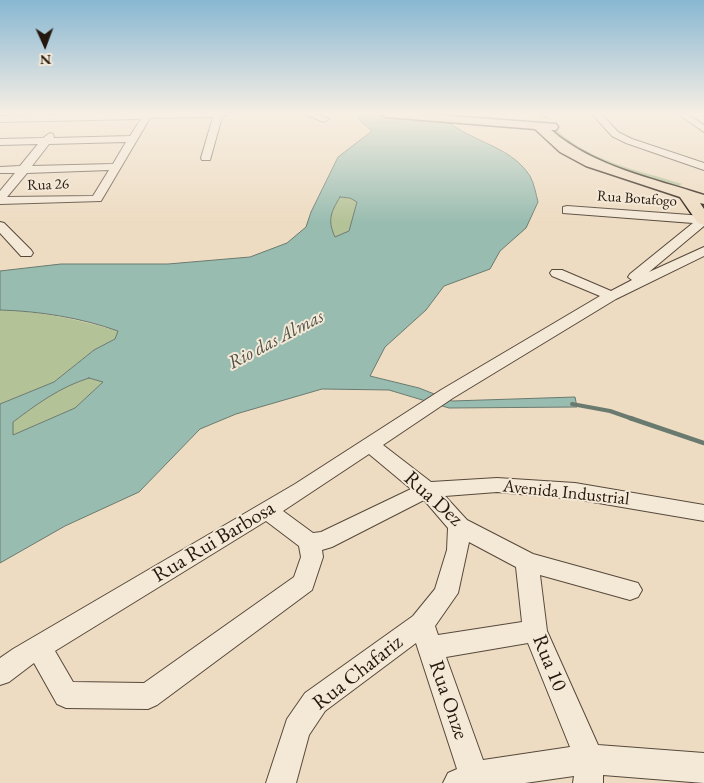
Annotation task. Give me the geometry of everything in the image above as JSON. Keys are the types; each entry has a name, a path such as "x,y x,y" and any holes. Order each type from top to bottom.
{"main road":[{"path":"568,151 591,162 686,187 704,189"},
{"path":"592,151 686,187 704,200"},
{"path":"686,187 704,220"}],"street":[{"path":"0,200 39,151"},
{"path":"0,170 116,167 126,151"},
{"path":"206,158 208,151"},
{"path":"656,151 704,168"},
{"name":"Rua 26","path":"0,200 97,199 116,167"},
{"path":"0,214 69,200"},
{"name":"Rua Botafogo","path":"567,210 704,220"},
{"path":"611,296 704,220"},
{"path":"0,226 26,253"},
{"path":"557,273 611,296 704,250"},
{"name":"Rua Rui Barbosa","path":"0,673 267,510 446,394 611,296"},
{"name":"Rua Dez","path":"370,445 427,490 459,526 527,562 630,590"},
{"name":"Avenida Industrial","path":"427,490 497,485 575,490 704,512"},
{"path":"316,542 427,490"},
{"path":"267,510 316,542"},
{"path":"459,526 458,550 446,593 426,636 535,631"},
{"path":"39,648 66,694 148,696 304,583 316,542"},
{"name":"Rua 10","path":"527,562 535,631 588,771"},
{"name":"Rua Onze","path":"426,636 466,779"},
{"name":"Rua Chafariz","path":"281,783 297,729 315,702 426,636"},
{"path":"466,779 588,771 704,768"}],"green space":[{"path":"579,151 585,151 616,164 682,184 675,188 606,167"},
{"path":"340,197 350,198 357,202 349,231 335,237 331,226 331,217"},
{"path":"0,310 60,317 118,331 115,339 94,350 54,382 0,404"},
{"path":"89,378 103,382 75,408 13,435 13,422 59,391"}],"water":[{"name":"Rio das Almas","path":"346,151 502,151 511,156 530,176 538,202 526,228 500,251 490,269 444,286 426,310 385,347 370,376 419,388 452,401 575,397 577,407 449,408 389,390 322,389 236,414 200,429 139,492 65,526 0,563 0,404 54,382 94,350 115,339 118,331 90,322 60,316 0,310 0,271 61,264 168,264 250,257 287,243 306,227 311,212 338,157","holes":["340,197 350,198 357,202 349,231 335,237 331,226 331,216 334,207","89,378 103,382 75,408 13,435 13,422 59,391"]}],"waterway":[{"path":"572,404 610,411 633,419"},
{"path":"630,418 704,443"}]}
